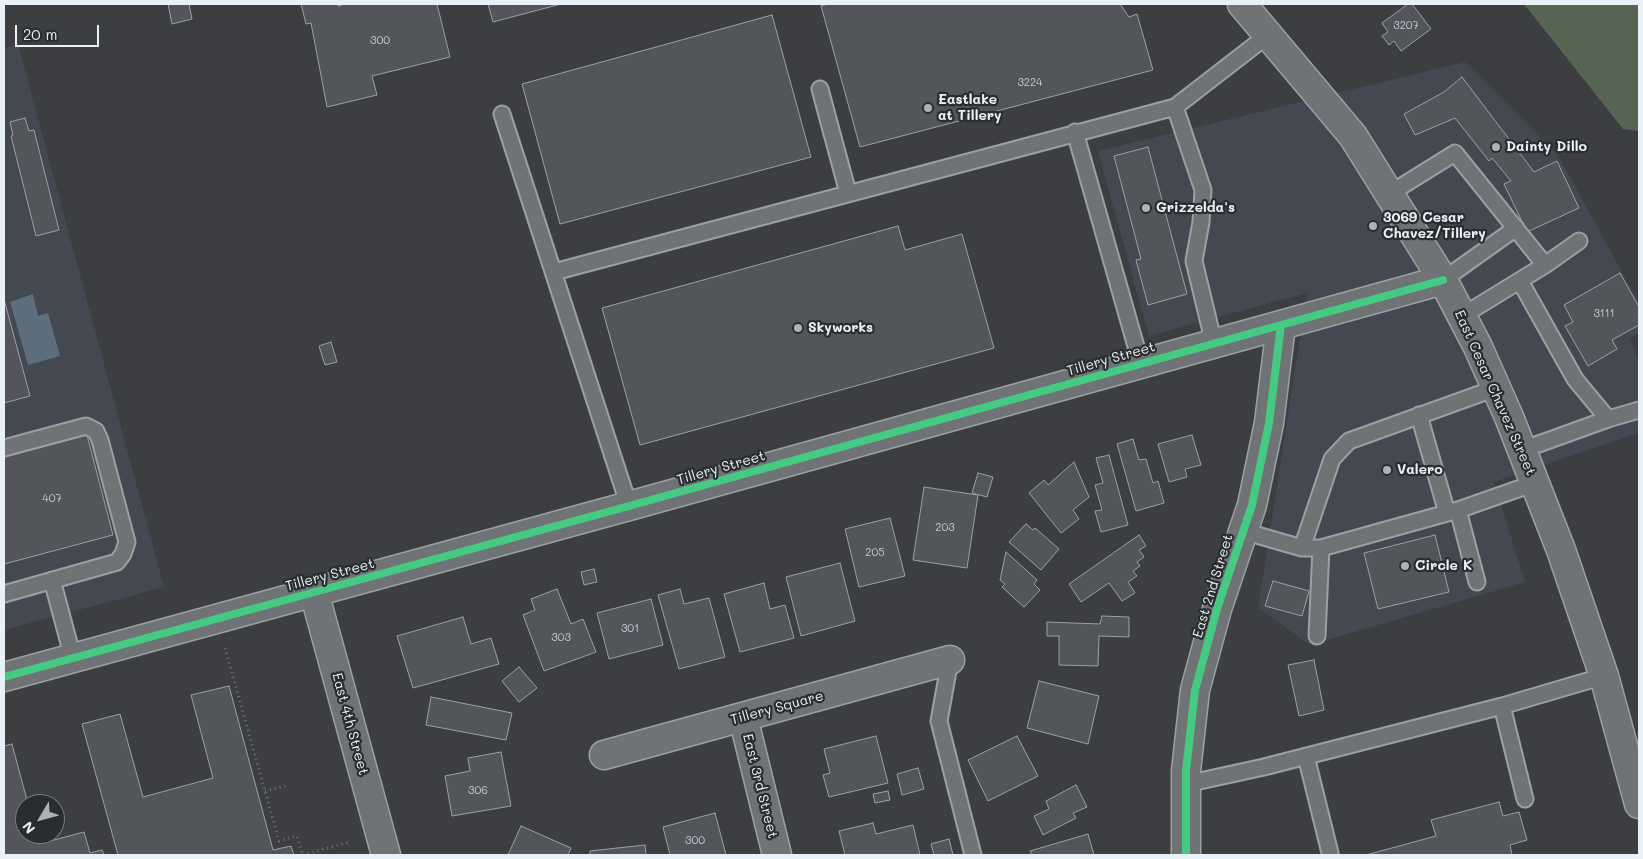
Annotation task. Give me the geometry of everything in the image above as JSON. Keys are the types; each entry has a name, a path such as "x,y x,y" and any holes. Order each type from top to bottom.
{"street":[{"name":"East Cesar Chavez Street","path":"1242,4 1353,136 1443,280 1462,316 1496,388 1561,550 1604,676 1639,804"},
{"name":"Tillery Street","path":"4,678 1443,280"},
{"name":"East 2nd Street","path":"1186,855 1186,771 1195,690 1217,609 1252,505 1269,423 1281,325"},
{"name":"East 4th Street","path":"314,592 386,855"},
{"name":"Tillery Square","path":"604,755 950,660"},
{"name":"East 3rd Street","path":"743,717 777,855"}],"lane":[{"path":"554,272 1075,132 1175,107 1268,35"},
{"path":"820,89 848,193"},
{"path":"1175,107 1202,190 1201,222 1194,261 1214,344"},
{"path":"502,114 629,506"},
{"path":"1075,132 1142,364"},
{"path":"1389,194 1455,153 1545,265"},
{"path":"1443,280 1516,228"},
{"path":"1462,316 1545,265 1579,241"},
{"path":"1520,280 1576,380 1608,419"},
{"path":"1302,548 1332,458 1349,441 1496,388"},
{"path":"1522,450 1608,419 1639,410"},
{"path":"1419,415 1477,582"},
{"path":"4,448 86,426 96,431 127,542 123,554 117,562 4,594"},
{"path":"1243,531 1302,548 1321,548 1452,512 1535,483"},
{"path":"1317,636 1321,548"},
{"path":"52,580 73,658"},
{"path":"950,660 939,721 974,855"},
{"path":"1186,784 1264,767 1502,706 1604,676"},
{"path":"1502,706 1525,799"},
{"path":"1306,756 1330,853"}],"path":[{"path":"225,648 279,841 297,836 303,855 350,842"},
{"path":"265,791 286,786"}],"shaded area":[{"path":"18,44 164,587 4,630 4,48"},
{"path":"1465,62 1558,155 1639,303 1639,333 1630,339 1639,361 1639,433 1494,482 1525,582 1310,645 1258,608 1307,293 1149,336 1098,151"}],"green space":[{"path":"1524,4 1639,4 1639,131 1623,129"}],"water":[{"path":"33,294 38,316 48,313 60,356 28,365 10,302"}],"building":[{"path":"168,4 189,4 192,19 172,24"},
{"path":"301,4 338,4 338,6 345,4 437,4 450,57 372,76 377,95 327,107 311,23 306,24"},
{"path":"488,4 561,4 493,22"},
{"name":"Eastlake at Tillery","path":"828,4 1120,4 1129,17 1137,14 1153,70 860,147 821,6"},
{"path":"1408,4 1412,4 1431,29 1401,51 1394,41 1389,45 1382,36 1388,32 1382,23"},
{"path":"772,15 811,157 560,224 522,84"},
{"name":"Dainty Dillo","path":"1462,77 1534,172 1557,161 1579,208 1527,232 1504,184 1511,181 1492,158 1489,161 1455,118 1415,135 1404,114 1444,92"},
{"path":"25,118 29,131 34,130 59,230 36,236 11,136 13,135 10,122"},
{"name":"Grizzelda's","path":"1148,147 1187,294 1148,305 1136,260 1141,259 1114,156"},
{"name":"Skyworks","path":"898,226 905,250 962,234 994,348 640,445 602,308"},
{"path":"1620,273 1639,307 1639,325 1612,340 1617,349 1588,366 1565,326 1573,322 1564,305"},
{"path":"4,299 30,396 4,403"},
{"path":"331,342 337,362 325,365 319,346"},
{"path":"87,435 113,535 4,564 4,457"},
{"path":"1192,435 1201,465 1185,469 1187,477 1169,482 1158,444"},
{"path":"1133,439 1139,460 1146,459 1153,483 1158,481 1164,503 1136,511 1117,444"},
{"path":"1109,455 1128,525 1101,532 1095,511 1102,510 1095,485 1103,483 1096,458"},
{"path":"1074,462 1089,497 1073,510 1079,519 1061,533 1029,493 1044,480 1048,485"},
{"path":"978,473 993,477 987,497 972,493"},
{"path":"924,487 978,495 967,568 913,560"},
{"path":"890,518 905,576 859,587 845,529"},
{"path":"1026,524 1033,530 1035,528 1059,549 1041,570 1009,542"},
{"path":"1139,535 1146,546 1139,550 1144,557 1137,562 1140,566 1133,571 1137,576 1128,582 1135,593 1122,601 1109,583 1081,602 1069,584"},
{"name":"Circle K","path":"1435,535 1449,592 1378,609 1364,553"},
{"path":"1006,552 1037,580 1034,584 1040,590 1024,607 1002,587 1005,584 1000,580"},
{"path":"840,563 855,621 801,636 786,577"},
{"path":"594,569 597,582 584,585 581,572"},
{"path":"1273,581 1309,591 1302,616 1265,606"},
{"path":"764,583 770,609 785,605 794,638 740,652 724,594"},
{"path":"557,589 571,624 583,619 596,652 544,671 523,615 535,610 531,599"},
{"path":"680,589 684,604 709,598 725,657 679,669 658,595"},
{"path":"651,599 663,645 609,659 597,613"},
{"path":"1102,616 1129,617 1129,637 1099,636 1098,666 1059,665 1059,636 1047,636 1047,622 1100,624"},
{"path":"463,617 471,644 491,638 499,664 413,688 397,636"},
{"path":"1314,660 1324,710 1299,716 1288,665"},
{"path":"519,667 537,688 519,702 502,681"},
{"path":"1039,681 1099,696 1088,744 1027,728"},
{"path":"229,686 273,850 291,846 294,855 118,855 82,724 120,714 143,797 213,778 191,695"},
{"path":"431,697 512,713 506,740 426,725"},
{"path":"876,736 888,783 829,797 823,775 830,773 824,749"},
{"path":"1017,736 1038,776 988,801 968,760"},
{"path":"12,744 25,794 15,794 15,844 65,844 65,837 84,832 90,853 102,850 104,855 4,855 4,746"},
{"path":"501,752 511,806 452,816 445,776 470,771 468,758"},
{"path":"918,768 924,789 902,795 897,774"},
{"path":"1076,785 1087,807 1073,813 1076,818 1043,835 1034,816 1049,809 1046,801"},
{"path":"888,791 890,800 875,803 873,794"},
{"path":"1499,802 1503,816 1519,812 1527,840 1510,845 1512,855 1366,855 1436,836 1431,820"},
{"path":"715,813 726,855 670,855 663,827"},
{"path":"873,823 876,834 913,825 920,855 845,855 839,831"},
{"path":"521,826 571,848 568,855 508,855"},
{"path":"1088,834 1094,855 1032,855 1030,851"},
{"path":"949,839 953,855 934,855 931,844"},
{"path":"645,845 646,855 590,855 590,851"}],"cycle path":[{"path":"4,677 1443,280"},
{"path":"1186,855 1186,771 1195,690 1217,609 1252,505 1269,423 1281,325"}],"place":[{"name":"Eastlake at Tillery","path":"928,108"},
{"name":"Dainty Dillo","path":"1496,147"},
{"name":"Grizzelda's","path":"1146,208"},
{"name":"3069 Cesar Chavez/Tillery","path":"1373,226"},
{"name":"Skyworks","path":"798,328"},
{"name":"Valero","path":"1387,470"},
{"name":"Circle K","path":"1405,566"}]}
